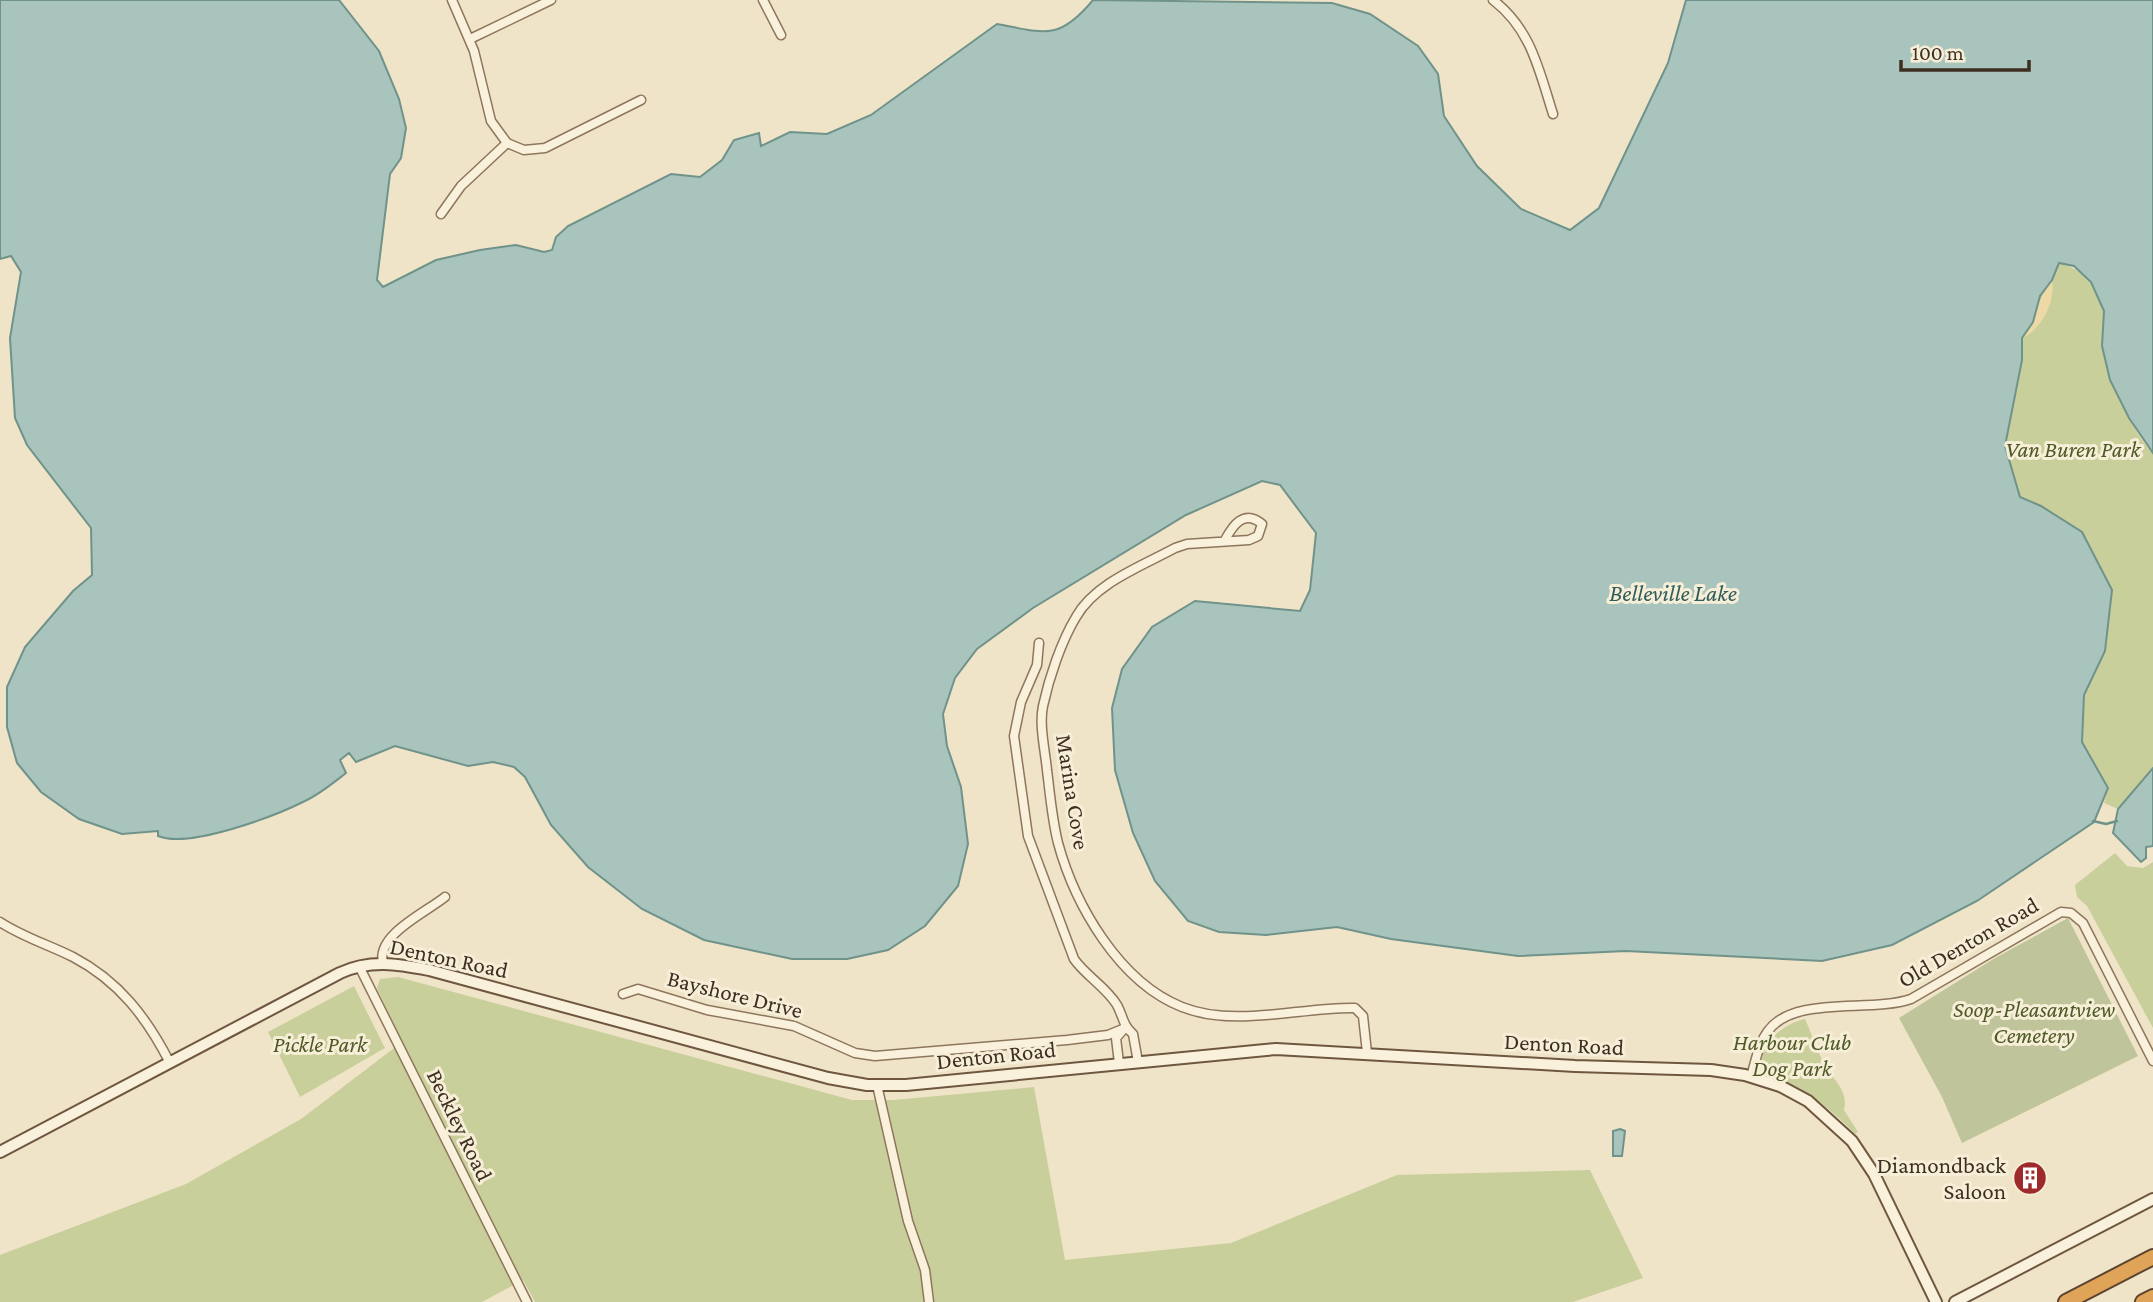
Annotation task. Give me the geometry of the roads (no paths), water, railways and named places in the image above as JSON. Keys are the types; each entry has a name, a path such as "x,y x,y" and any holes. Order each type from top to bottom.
{"highway":[{"path":"2066,1302 2153,1257"},
{"path":"2143,1302 2153,1297"}],"street":[{"path":"452,0 470,39 491,121 507,143 524,150 545,148 641,100"},
{"path":"470,39 551,0"},
{"path":"764,0 781,35"},
{"path":"1493,0 1510,13 1525,34 1553,114"},
{"path":"441,214 461,186 507,143"},
{"name":"Marina Cove","path":"1225,540 1175,548 1104,588 1075,618 1042,707 1044,747 1059,844 1074,887 1097,928 1133,974 1159,995 1183,1007 1215,1015 1355,1008 1363,1016 1367,1053"},
{"path":"1039,643 1037,665 1021,702 1014,736 1028,836 1074,959 1085,974 1116,1004 1125,1028 1133,1034 1138,1062"},
{"path":"383,963 381,952 388,939 445,897"},
{"name":"Old Denton Road","path":"1751,1076 1765,1036 1785,1016 1803,1010 1892,1005 1911,999 2061,912 2071,913 2083,923 2153,1061"},
{"path":"0,922 75,958 109,981 144,1017 170,1063"},
{"name":"Denton Road","path":"0,1152 359,966 383,963 429,970 828,1078 877,1085 1268,1049 1574,1066 1711,1070 1751,1076 1780,1086 1808,1101 1852,1141 1874,1174 1936,1302"},
{"name":"Beckley Road","path":"359,966 527,1302"},
{"name":"Bayshore Drive","path":"623,994 638,989 707,1010 794,1026 855,1053 876,1056 1067,1040 1108,1035 1125,1028"},
{"path":"1119,1063 1116,1038 1125,1028"},
{"path":"877,1085 908,1221 925,1270 929,1302"},
{"path":"1955,1302 2153,1199"}],"water":[{"name":"Belleville Lake","path":"0,0 339,0 379,51 399,99 406,128 401,158 390,174 377,280 383,287 436,260 480,250 516,245 544,252 552,250 556,237 568,226 671,174 700,177 722,160 734,140 759,133 761,146 790,132 827,134 871,115 997,24 1050,31 1070,22 1093,0 1332,3 1370,14 1418,46 1438,74 1444,116 1477,166 1521,209 1570,230 1599,208 1668,63 1686,0 2153,0 2153,453 2129,418 2110,380 2102,346 2104,311 2091,282 2074,266 2059,263 2052,280 2040,296 2033,322 2022,338 2022,360 2005,446 2020,497 2041,506 2082,532 2112,590 2105,651 2084,695 2082,742 2108,788 2094,822 1977,901 1892,945 1822,961 1626,951 1518,956 1391,939 1337,927 1266,935 1219,932 1188,921 1155,881 1133,833 1115,770 1112,708 1122,669 1152,627 1195,601 1300,611 1310,590 1316,533 1280,485 1262,481 1186,515 1033,608 977,649 955,678 943,714 947,746 961,787 968,844 958,886 925,926 888,950 847,959 792,959 704,940 642,909 588,867 551,825 525,777 514,767 493,762 468,766 395,746 356,762 349,753 340,760 346,773 316,795 274,815 210,835 172,839 158,836 158,831 122,834 79,819 41,792 17,763 7,727 7,687 25,647 73,591 92,575 91,528 27,445 15,418 10,338 21,272 11,256 0,259"},
{"path":"2153,768 2153,846 2146,847 2146,858 2141,862 2113,833 2118,809"},
{"path":"1613,1131 1625,1131 1622,1156 1613,1156"}],"waterway":[{"path":"2093,821 2106,824 2117,821"}],"place":[{"name":"Diamondback Saloon","path":"2030,1178"}],"park label":[{"name":"Van Buren Park","path":"2073,449"},
{"name":"Soop-Pleasantview Cemetery","path":"2034,1022"},
{"name":"Pickle Park","path":"320,1044"},
{"name":"Harbour Club Dog Park","path":"1792,1055"}]}
